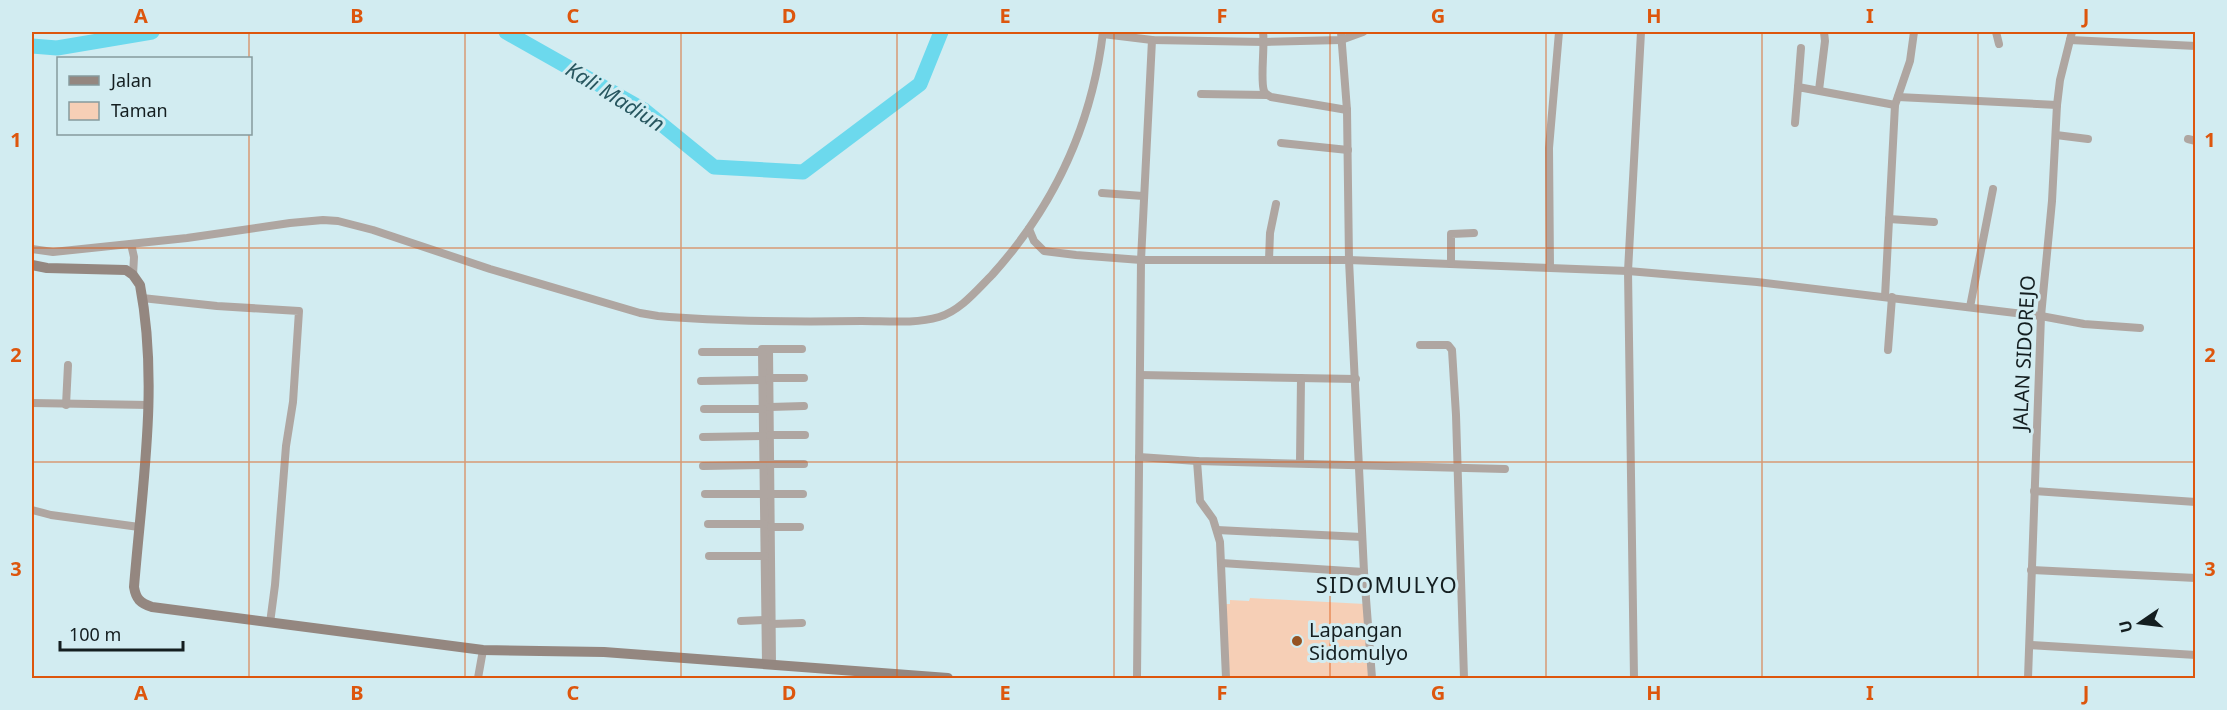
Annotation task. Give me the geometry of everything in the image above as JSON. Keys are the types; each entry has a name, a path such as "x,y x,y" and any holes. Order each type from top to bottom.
{"main road":[{"path":"32,266 126,270 140,285 149,359 149,405 134,587 136,597 142,604 483,650 604,652 948,678"}],"street":[{"path":"1263,32 1265,42 1263,87 1267,95 1271,98 1347,110"},
{"path":"32,249 54,252 290,223 338,220 490,269 640,313 676,317 803,322 921,321 941,317 975,292 1013,252 1029,229 1069,161 1077,140 1093,89 1103,33 1152,40 1265,42 1363,32"},
{"path":"1550,267 1549,148 1559,32"},
{"path":"1634,678 1628,272 1641,32"},
{"path":"1819,90 1824,32"},
{"path":"1888,350 1889,219 1896,101 1910,61 1914,32"},
{"path":"1996,32 1999,44"},
{"path":"2071,35 2196,46"},
{"name":"JALAN SIDOREJO","path":"2028,678 2041,316 2057,105 2060,80 2071,35"},
{"path":"1341,36 1347,110 1349,260 1362,537 1372,678"},
{"path":"1137,678 1141,260 1152,40"},
{"path":"1795,123 1801,48"},
{"path":"1798,87 1896,101 2057,105"},
{"path":"1201,94 1267,95"},
{"path":"2056,135 2088,139"},
{"path":"1281,143 1348,150"},
{"path":"1970,307 1993,189"},
{"path":"1102,193 1143,196"},
{"path":"1269,261 1270,233 1276,204"},
{"path":"1889,219 1934,222"},
{"path":"1029,229 1034,242 1044,251 1141,260 1349,260 1628,272 1757,282 2041,316 2084,324 2140,328"},
{"path":"1451,264 1451,234 1474,233"},
{"path":"131,244 134,257 133,275"},
{"path":"142,298 299,311 293,402 286,447 270,623"},
{"path":"1420,345 1451,346 1454,362 1464,678"},
{"path":"702,352 802,349"},
{"path":"766,350 769,663"},
{"path":"66,405 68,365"},
{"path":"1140,375 1356,379"},
{"path":"701,381 804,378"},
{"path":"1300,462 1301,378"},
{"path":"32,403 149,405"},
{"path":"704,409 804,406"},
{"path":"703,437 805,435"},
{"path":"1139,457 1197,461 1505,469"},
{"path":"1197,461 1200,501 1213,519 1217,530 1221,563 1226,678"},
{"path":"703,466 804,464"},
{"path":"2034,491 2196,502"},
{"path":"705,494 767,498 803,494"},
{"path":"32,510 51,515 139,526"},
{"path":"708,524 800,527"},
{"path":"768,525 765,556 769,622"},
{"path":"1217,530 1362,537"},
{"path":"709,556 765,556"},
{"path":"1221,563 1364,572"},
{"path":"2031,570 2196,578"},
{"path":"741,621 802,623"},
{"path":"2030,645 2196,655"},
{"path":"478,678 483,650"}],"green space":[{"name":"Lapangan Sidomulyo","path":"1250,598 1365,604 1370,678 1229,678 1224,604 1230,604 1230,600 1249,601"}],"waterway":[{"name":"Kali Madiun","path":"32,46 57,48 152,32"},
{"name":"Kali Madiun","path":"506,32 644,110 714,167 803,172 920,84 941,32"}],"place":[{"name":"Lapangan Sidomulyo","path":"1297,641"}],"district":[{"name":"SIDOMULYO","path":"1387,585"}]}
